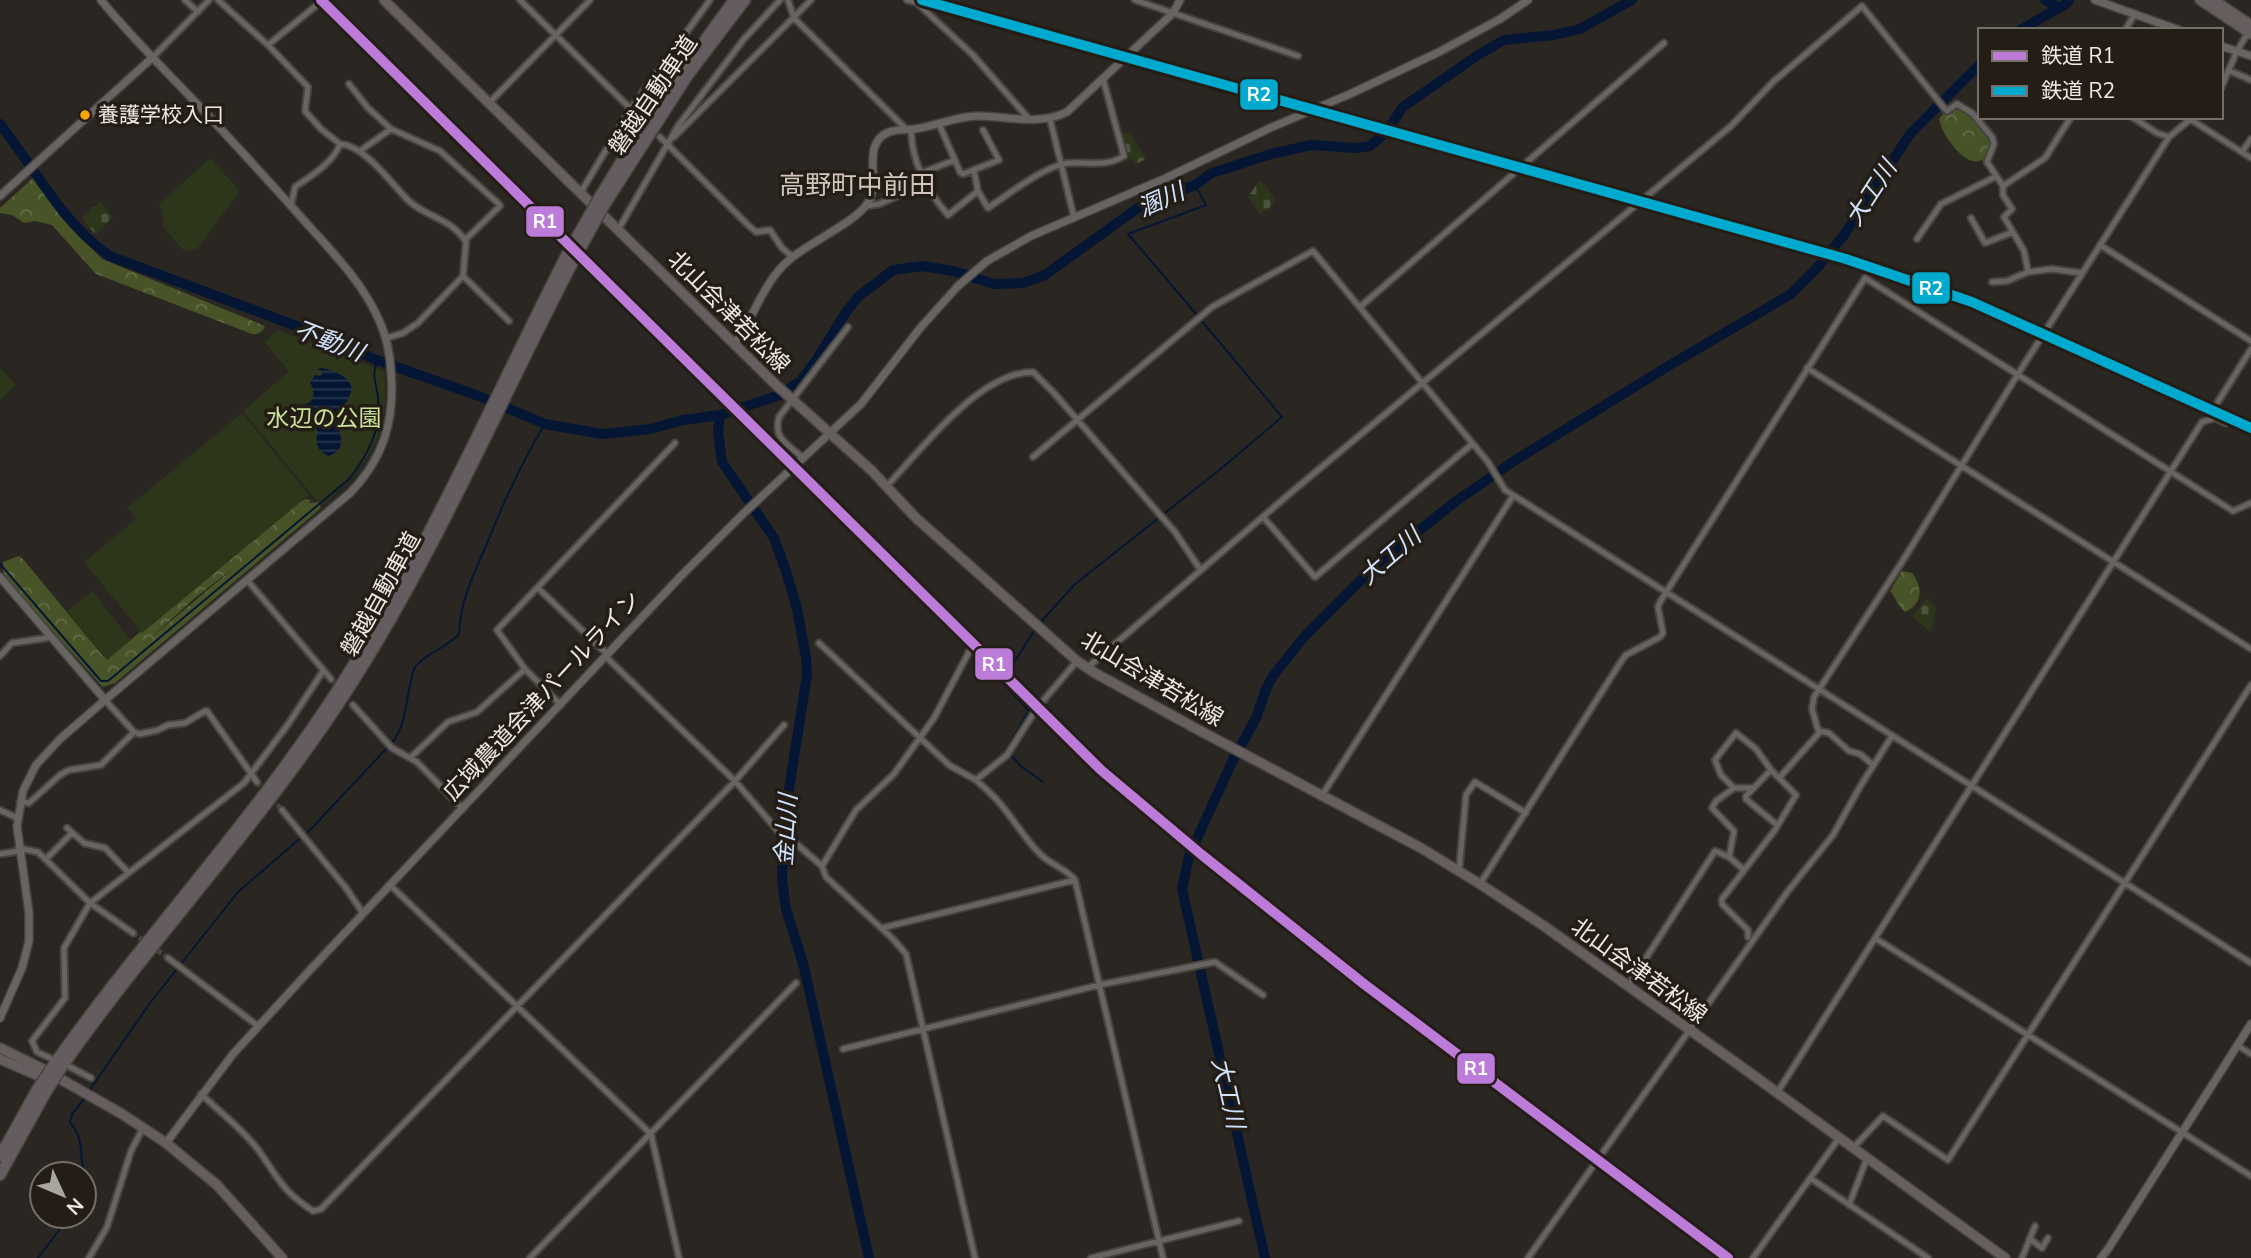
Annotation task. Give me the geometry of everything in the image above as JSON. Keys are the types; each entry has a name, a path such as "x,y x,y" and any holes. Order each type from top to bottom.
{"highway":[{"name":"磐越自動車道","path":"0,1156 59,1064 276,793 342,699 408,590 501,395 570,259 653,110 734,0"},
{"name":"磐越自動車道","path":"602,201 688,75 745,0"},
{"path":"2200,0 2250,30"},
{"path":"2214,0 2250,30"},
{"path":"0,1048 41,1068 166,1143 217,1185 282,1258"},
{"path":"0,1059 75,1089"},
{"name":"磐越自動車道","path":"0,1175 42,1090"}],"main road":[{"name":"北山会津若松線","path":"384,0 775,384 831,433 915,517 1077,661 1321,797 1410,842 1480,884 1628,986 2005,1258"}],"street":[{"path":"0,1018 22,968 29,940 29,913 18,850 17,818 28,780 40,760 105,699 351,493 371,469 380,453 388,429 393,397 387,338 357,282 291,205 101,0"},
{"path":"186,0 198,12"},
{"path":"0,196 153,57 209,0"},
{"path":"218,0 268,45 308,87 305,111 321,129 340,144 354,146 423,212 437,215 454,226 466,240 463,276 418,323 403,333 387,338"},
{"path":"268,45 323,0"},
{"path":"520,0 637,115"},
{"path":"489,103 590,0"},
{"path":"581,192 631,108 710,0"},
{"path":"618,230 667,144 744,38 780,0"},
{"path":"788,0 794,18 908,129 911,147 925,184 948,215 978,191"},
{"path":"667,144 811,0"},
{"path":"908,0 916,2 972,55 1029,118"},
{"path":"1135,0 1298,57"},
{"path":"866,206 873,191 875,144 885,134 976,116 1050,119 1067,111 1103,79 1173,13 1180,0"},
{"path":"1050,119 1074,216 1166,178 1439,52 1500,19 1528,0"},
{"path":"2095,0 2174,28"},
{"path":"1087,668 1200,569 1264,518 1293,489 1423,384 1731,126 1774,81 1862,6 1932,96 1947,111 1957,104 1964,107 1989,131 1994,144 1987,162 2003,186 2003,195 2012,209 2004,217 2024,251 2028,272"},
{"path":"2126,28 2135,14"},
{"path":"2223,84 2237,51 2250,30"},
{"path":"1360,307 1664,43"},
{"path":"2223,47 2251,56"},
{"path":"2230,71 2251,80"},
{"path":"974,172 978,191 988,208 1061,163 1091,164 1118,160 1124,156 1103,79"},
{"path":"349,84 368,108 391,128 440,151 499,204 466,240"},
{"path":"2003,186 2045,158 2070,119"},
{"path":"2135,119 2169,137"},
{"path":"1780,777 1819,731 1812,709 1814,697 2169,137 2191,119"},
{"path":"2193,119 2251,158"},
{"path":"939,124 963,174 974,172 999,160 982,130"},
{"path":"360,151 391,128"},
{"path":"660,137 747,224 756,232 770,230 782,248 793,257"},
{"path":"2242,152 2251,139"},
{"path":"291,205 295,187 318,171 335,154 340,144"},
{"path":"921,173 955,160"},
{"path":"1917,239 1941,204 1995,177"},
{"path":"734,344 747,327 777,272 793,257 866,206 879,204 925,184"},
{"name":"広域農道会津パールライン","path":"166,1143 201,1094 258,1027 363,913 744,513 861,404 904,348 958,286 1001,252 1074,216"},
{"path":"1971,218 1985,243 2013,232"},
{"path":"2100,245 2251,341"},
{"path":"1033,457 1212,307 1313,251 1472,444 1505,490 2251,963"},
{"path":"1992,282 2007,281 2028,272 2052,269 2082,273"},
{"path":"463,276 509,321"},
{"path":"1480,884 1625,657 1663,633 1658,607 1865,278 2233,511 2251,503"},
{"path":"803,458 777,434 779,417 790,398 848,327"},
{"path":"2216,405 2251,349"},
{"path":"1807,368 2251,649"},
{"path":"886,487 968,401 990,384 1016,374 1033,372 1145,496 1175,532 1200,569"},
{"path":"1777,1093 2202,422 2215,418 2225,423"},
{"path":"561,705 525,668 497,630 539,589 675,443"},
{"path":"1264,518 1315,577 1472,444"},
{"path":"1321,797 1513,496"},
{"path":"0,577 134,732 140,734 158,730 168,724 185,723 208,711 257,782"},
{"path":"247,579 331,679"},
{"path":"539,589 735,781 778,831 821,866 826,877 903,948 975,1258"},
{"path":"0,656 12,643 47,638 50,635"},
{"path":"819,643 948,765 976,780 996,799 1036,850 1047,861 1072,875 1075,880 1163,1258"},
{"path":"821,866 856,810 894,774 934,718 970,650"},
{"path":"976,780 1009,752 1037,708 1077,661"},
{"path":"410,758 448,722 477,712 525,668"},
{"path":"91,1078 34,1049 32,1041 65,998 64,948 90,903 244,783 289,723 323,671"},
{"path":"1853,1148 1883,1116 1948,1160 2251,685"},
{"path":"354,705 385,742 410,758 443,786 463,808"},
{"path":"201,1094 255,1146 292,1197 317,1212 735,781 784,725"},
{"path":"1819,731 1829,733 1849,751 1860,754 1873,765"},
{"path":"20,801 29,803 69,771 101,765 134,732"},
{"path":"1734,788 1721,775 1715,764 1715,760 1734,734 1756,749 1796,795 1722,899 1721,904 1748,930 1748,937"},
{"path":"1528,1258 1788,891 1833,835 1892,736"},
{"path":"1772,770 1746,799 1777,825"},
{"path":"1459,871 1466,795 1475,782 1526,813"},
{"path":"1728,856 1734,831 1712,808 1716,801 1734,788 1754,788"},
{"path":"0,810 17,818"},
{"path":"282,810 363,913"},
{"path":"47,859 70,830 84,843 105,849 128,872"},
{"path":"0,854 33,849 47,859 90,903 133,933"},
{"path":"1628,986 1711,855 1718,850 1744,870"},
{"path":"882,928 1075,880"},
{"path":"390,885 651,1134 679,1258"},
{"path":"1875,938 2251,1176"},
{"path":"168,958 258,1027"},
{"path":"843,1049 1100,985 1215,961 1263,995"},
{"path":"530,1258 796,983"},
{"path":"2101,1258 2251,1024"},
{"path":"2237,1045 2251,1054"},
{"path":"89,1258 107,1227 131,1151 143,1128"},
{"path":"1753,1258 1839,1138"},
{"path":"1849,1205 1867,1158"},
{"path":"1810,1178 1928,1258"},
{"path":"1091,1258 1239,1221"},
{"path":"2022,1258 2035,1226"},
{"path":"2030,1240 2042,1248 2048,1238"}],"green space":[{"path":"1960,109 1976,114 1978,119 1985,122 1991,143 1989,152 1983,159 1976,161 1966,158 1952,145 1939,119 1945,111"},
{"path":"1123,133 1130,133 1146,159 1134,165 1131,157 1128,157"},
{"path":"210,158 240,191 197,249 184,251 163,227 163,211 158,205"},
{"path":"33,178 59,214 102,259 265,326 264,328 260,333 252,334 96,274 52,225 35,221 24,223 12,215 0,213 0,208"},
{"path":"1258,182 1262,182 1276,199 1268,210 1260,214 1248,197"},
{"path":"100,201 113,217 97,234 82,218"},
{"name":"水辺の公園","path":"278,330 384,371 384,413 373,447 352,477 321,506 243,411 289,371 264,342"},
{"path":"0,368 16,385 0,400"},
{"path":"242,413 309,495 142,633 84,562 136,519 127,508"},
{"path":"306,499 311,500 309,503 319,502 321,508 115,683 103,687 9,583 3,571 3,562 19,556 23,559 103,656 114,652 133,638 295,504","holes":["236,566 146,642 195,598"]},
{"path":"1902,571 1912,573 1919,589 1918,600 1905,612 1890,591"},
{"path":"92,591 131,640 107,660 67,611"},
{"path":"1927,598 1936,607 1932,630 1929,631 1912,616"}],"water":[{"path":"317,369 340,374 351,387 347,401 336,412 341,443 336,453 329,456 318,447 318,432 311,422 283,414 293,404 311,401 314,393 310,382 315,375 320,376 323,372"}],"waterway":[{"name":"溷川","path":"0,124 50,195 78,229 110,256 331,339 374,359 476,395 545,424 602,434 650,429 683,420 720,415 780,395 801,381 858,297 893,270 922,266 953,271 994,284 1023,283 1045,275 1139,207 1195,185 1212,173 1271,154 1311,145 1356,148 1370,146 1386,132 1403,107 1504,40 1554,35 1580,29 1632,0"},
{"name":"溷川","path":"2045,0 2059,8"},
{"name":"大工川","path":"2024,28 2069,0"},
{"name":"大工川","path":"1265,1258 1182,889 1189,856 1233,760 1256,718 1273,676 1304,637 1378,563 1455,502 1514,461 1791,294 1844,235 1910,134 1978,66"},
{"path":"1195,185 1206,205 1128,234 1197,315"},
{"path":"1039,624 1074,585 1282,417 1201,320"},
{"path":"0,564 101,681 108,681 349,479 368,451 376,431 379,409 374,374 378,360"},
{"name":"金山川","path":"720,415 718,431 722,462 774,538 797,609 806,657 807,675 784,821 782,880 786,909 804,967 869,1258"},
{"path":"391,744 404,717 415,667 459,634 462,611 472,578 513,484 545,424"},
{"path":"1008,672 1036,628"},
{"path":"1002,682 1029,711 1006,750 1022,767 1043,782"},
{"path":"89,1091 150,1003 238,892 311,829 387,748"},
{"path":"82,1160 79,1138 70,1122 72,1114 85,1098"},
{"path":"38,1258 59,1230"}],"tunnel":[{"path":"331,679 353,705"},
{"path":"257,782 282,810"},
{"path":"133,933 168,958"}],"railway":[{"path":"922,0 1846,259 1972,302 2251,428"}],"rail line":[{"name":"R1","path":"321,0 1101,770 1202,855 1364,984 1728,1258"},
{"name":"R2","path":"922,0 1846,259 1972,302 2251,428"}],"place":[{"name":"養護学校入口","path":"85,115"}],"district":[{"name":"高野町中前田","path":"857,185"}],"water label":[{"name":"不動川","path":"329,341"}]}
